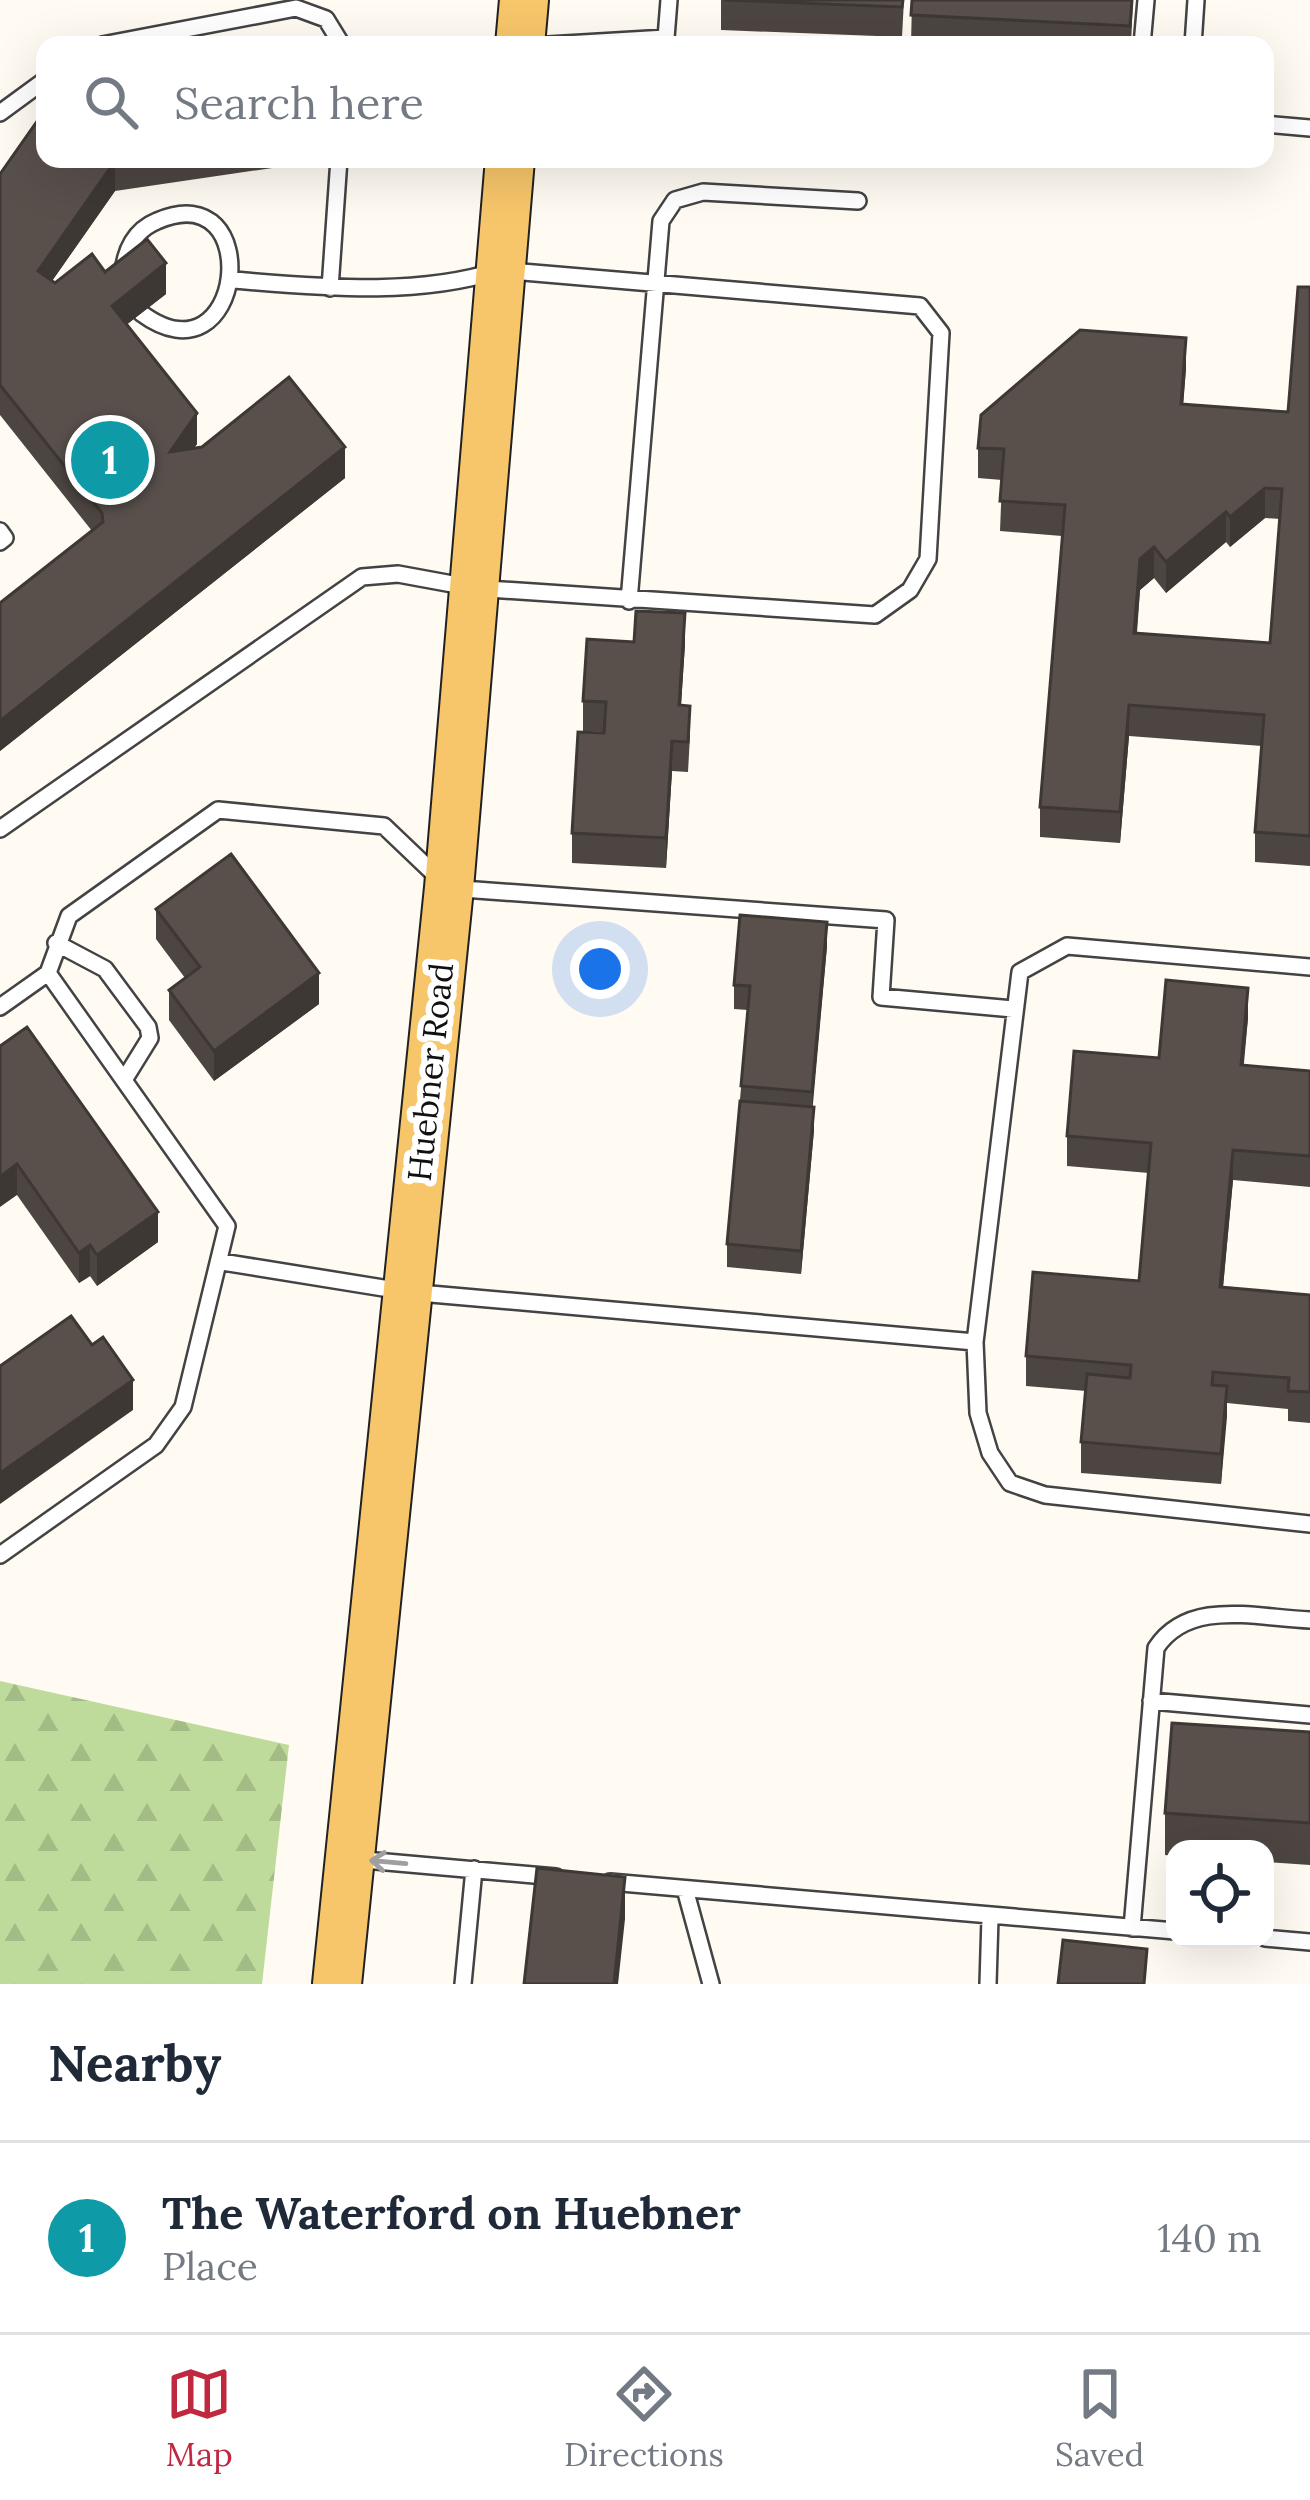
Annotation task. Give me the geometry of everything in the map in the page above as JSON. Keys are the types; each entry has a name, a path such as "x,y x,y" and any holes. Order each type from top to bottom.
{"main road":[{"path":"521,36 524,0"},
{"name":"Huebner Road","path":"337,1984 448,888 509,168"}],"lane":[{"path":"668,36 669,0"},
{"path":"1143,36 1146,0"},
{"path":"1194,36 1196,0"},
{"path":"149,36 296,8 326,19 336,36"},
{"path":"0,113 36,87"},
{"path":"1274,125 1310,128"},
{"path":"330,288 339,168"},
{"path":"629,601 662,221 675,200 703,192 858,201"},
{"path":"124,287 123,269 136,236 166,217 184,216 216,231 234,262 227,298 200,323 163,325 141,313"},
{"path":"0,829 362,577 398,574 474,588 875,615 910,590 928,559 941,333 920,306 500,270 450,286 330,288 233,280"},
{"path":"0,530 5,538 0,542"},
{"path":"0,1007 47,974 69,916 218,810 384,826 448,888 886,920 881,997 1013,1009"},
{"path":"56,943 105,969 148,1027 150,1038 124,1080"},
{"path":"1310,967 1066,946 1020,972 975,1342 977,1414 990,1454 1010,1483 1045,1495 1310,1524"},
{"path":"0,1555 156,1445 183,1408 222,1262 226,1226 47,974"},
{"path":"222,1262 408,1292 975,1342"},
{"path":"1132,1928 1156,1648 1169,1628 1194,1615 1310,1620"},
{"path":"1151,1701 1310,1714"},
{"path":"350,1859 568,1878"},
{"path":"463,1984 474,1869"},
{"path":"591,1880 1166,1930"},
{"path":"685,1888 711,1984"},
{"path":"988,1984 990,1918"},
{"path":"1274,1939 1310,1942"}],"green space":[{"path":"0,1681 289,1745 262,1984 0,1984"}],"building":[{"path":"724,0 903,0 902,7"},
{"path":"912,0 1132,0 1130,26 911,15"},
{"path":"36,123 36,168 110,168 38,271 55,283 92,254 105,272 147,239 166,263 112,306 197,413 170,452 202,447 289,377 345,447 0,721 0,603 103,522 102,513 0,385 0,174"},
{"path":"1298,287 1310,287 1310,836 1255,832 1264,715 1129,705 1120,812 1040,807 1065,505 1000,501 1004,449 978,448 981,415 1080,330 1186,338 1181,404 1288,412","holes":["1265,488 1282,489 1270,643 1134,633 1140,559 1154,547 1166,562 1226,512 1230,517"]},
{"path":"636,611 685,613 679,705 690,706 688,742 672,741 666,838 572,833 578,732 604,733 606,702 583,701 587,639 634,642"},
{"path":"231,854 319,973 214,1051 169,990 200,967 156,909"},
{"path":"740,915 827,922 812,1092 741,1086 750,986 734,985"},
{"path":"1166,980 1248,988 1241,1065 1310,1071 1310,1156 1233,1150 1220,1287 1310,1295 1310,1392 1288,1391 1289,1378 1213,1372 1212,1385 1227,1386 1221,1454 1081,1442 1087,1374 1130,1378 1131,1365 1026,1356 1033,1272 1139,1281 1151,1143 1067,1136 1074,1051 1159,1058"},
{"path":"27,1027 158,1212 97,1255 90,1245 79,1253 17,1164 0,1177 0,1046"},
{"path":"740,1101 814,1107 801,1251 727,1244"},
{"path":"71,1316 92,1345 103,1337 133,1380 0,1473 0,1366"},
{"path":"1172,1723 1310,1732 1310,1823 1165,1813"},
{"path":"537,1868 625,1877 614,1984 524,1984"},
{"path":"1063,1940 1147,1949 1144,1984 1058,1984"}],"place":[{"name":"The Waterford on Huebner","path":"110,460"}]}
